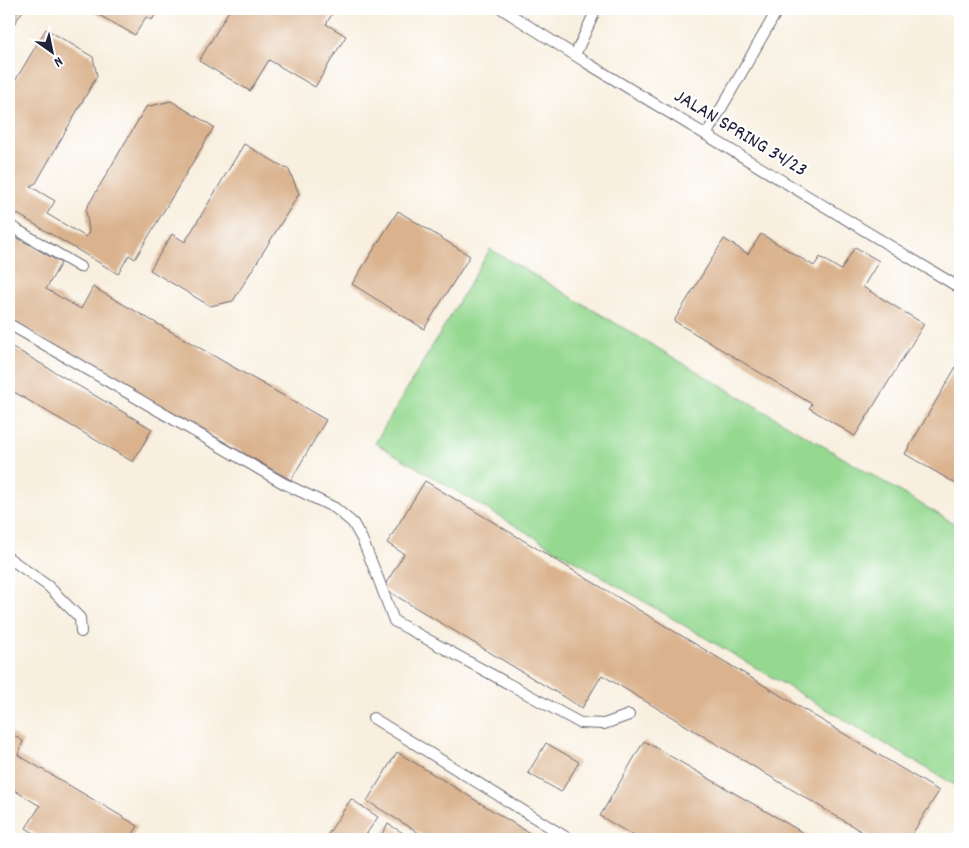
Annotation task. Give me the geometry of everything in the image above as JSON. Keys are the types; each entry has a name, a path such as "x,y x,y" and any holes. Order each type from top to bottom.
{"lane":[{"name":"JALAN SPRING 34/23","path":"502,9 960,288"},
{"path":"575,55 593,16 594,9"},
{"path":"706,135 778,9"},
{"path":"9,225 80,267"},
{"path":"9,324 283,483 335,508 353,522 362,539 394,621 580,723 604,724 629,715"},
{"path":"9,558 48,586 80,618 81,632"},
{"path":"373,718 569,839"}],"green space":[{"path":"490,249 960,527 960,788 375,443"}],"building":[{"path":"9,9 24,9 9,32"},
{"path":"88,9 159,9 152,20 146,17 135,35"},
{"path":"230,9 335,9 326,24 346,36 315,87 269,60 250,91 199,61"},
{"path":"46,29 93,57 97,76 36,183 30,186 55,201 47,214 86,237 89,232 86,209 146,107 171,101 214,127 135,259 129,255 118,274 9,209 9,91"},
{"path":"244,144 289,170 299,194 233,301 210,306 150,270 172,234 185,242"},
{"path":"398,211 470,256 424,329 352,284"},
{"path":"9,233 61,263 46,289 81,309 93,287 326,420 291,480 9,319"},
{"path":"761,234 814,266 820,257 841,270 855,247 879,261 863,287 924,324 855,436 809,408 812,404 674,321 724,239 748,254"},
{"path":"9,345 152,429 133,462 9,389"},
{"path":"960,360 960,486 905,454"},
{"path":"425,481 939,791 909,839 874,839 602,675 582,708 383,588 404,554 387,543"},
{"path":"9,732 23,741 18,755 138,826 130,839 34,839 37,835 26,828 40,806 9,787"},
{"path":"644,741 814,839 639,839 600,816"},
{"path":"546,743 579,762 561,792 528,773"},
{"path":"397,752 539,839 429,839 367,801"},
{"path":"351,799 378,817 363,839 325,839"},
{"path":"388,824 413,839 379,839"}]}
